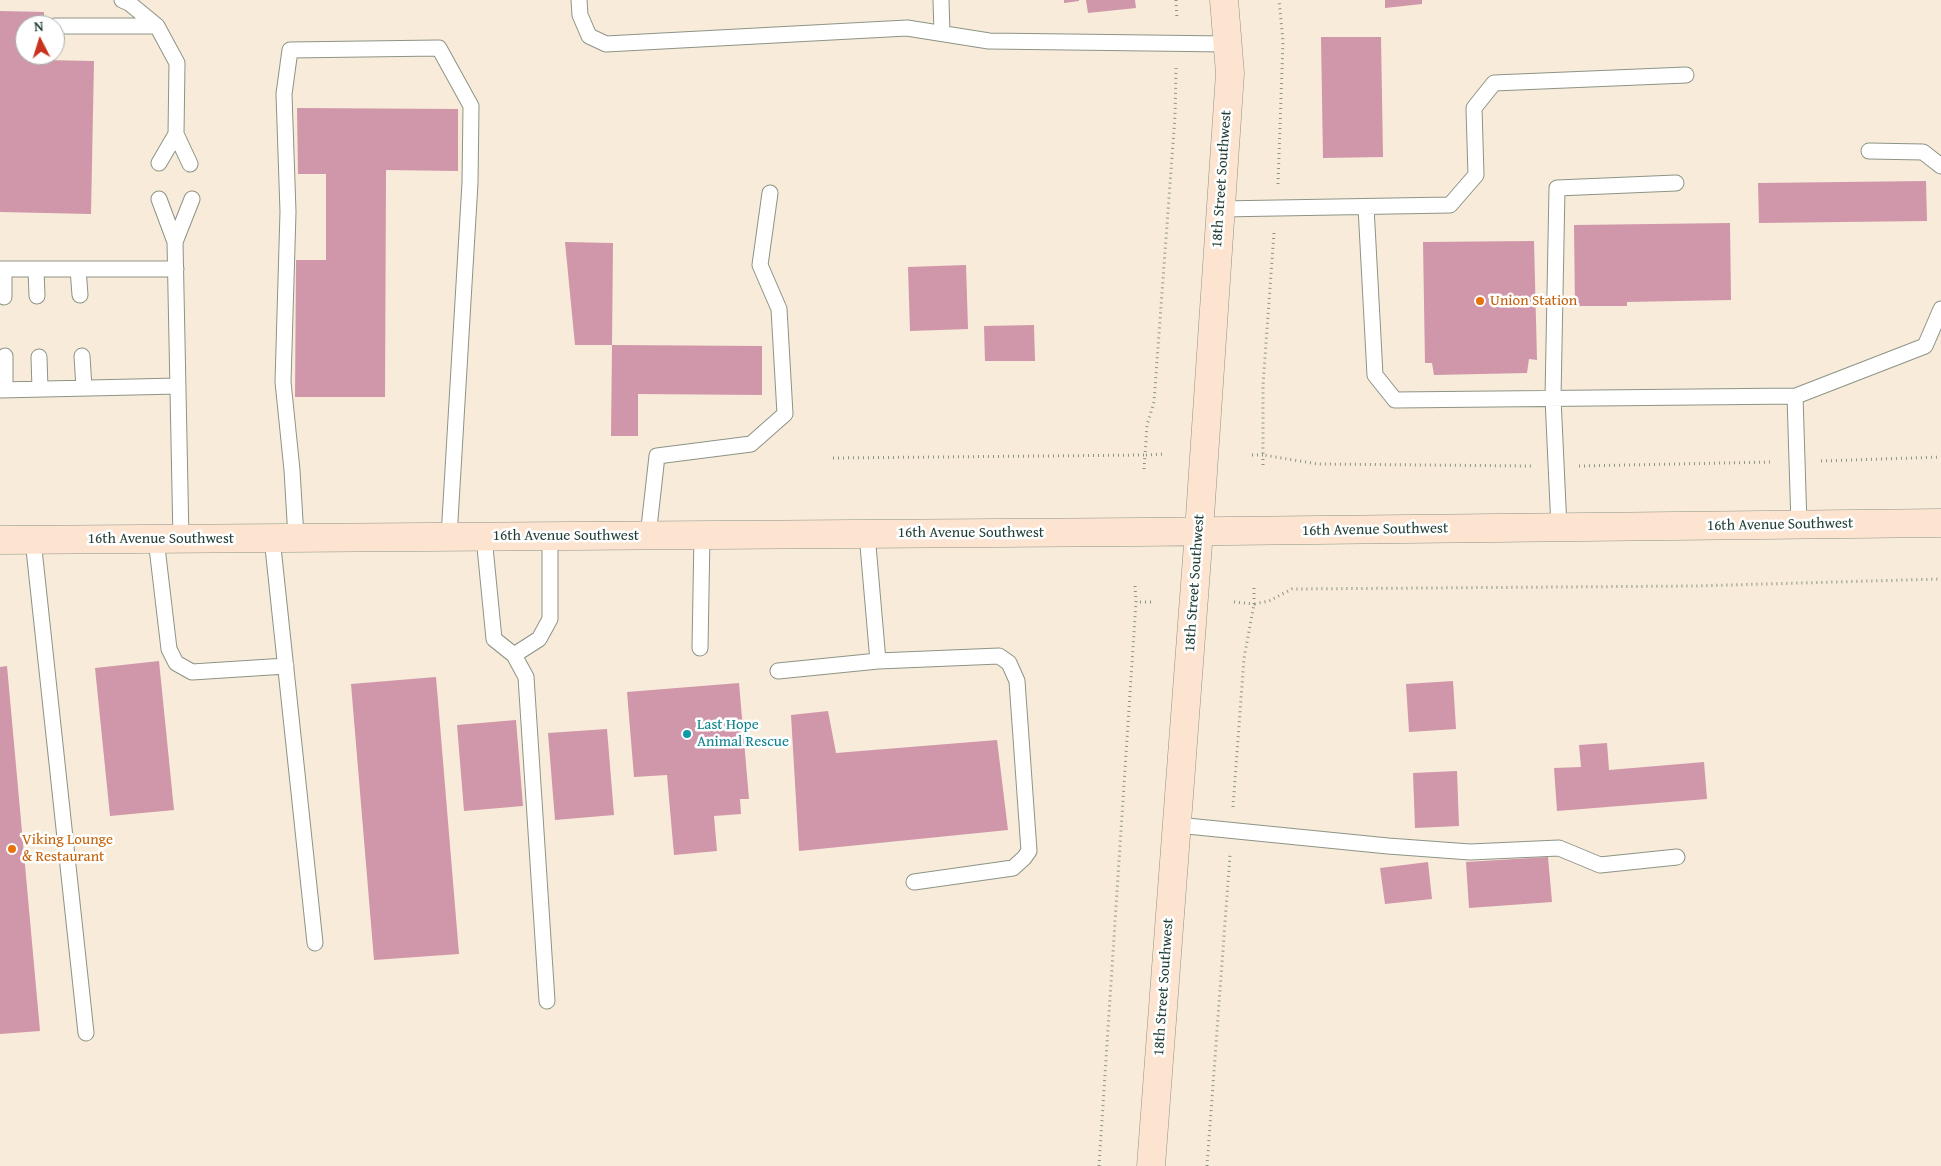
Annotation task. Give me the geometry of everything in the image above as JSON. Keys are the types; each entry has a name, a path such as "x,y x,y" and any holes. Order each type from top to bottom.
{"main road":[{"name":"18th Street Southwest","path":"1151,1166 1199,531 1230,73 1224,0"},
{"name":"16th Avenue Southwest","path":"0,540 648,536 1941,523"}],"lane":[{"path":"122,0 129,3 157,26 177,63 176,134 190,164"},
{"path":"579,0 580,15 589,36 606,44 907,28 989,41 1228,44"},
{"path":"941,0 942,34"},
{"path":"65,26 157,26"},
{"path":"315,943 286,666 284,538 292,470 283,382 288,212 284,94 290,50 439,48 471,106 470,183 449,537"},
{"path":"1220,209 1450,205 1476,175 1474,108 1494,83 1686,75"},
{"path":"159,163 176,134"},
{"path":"1869,152 1923,152 1941,166"},
{"path":"1559,528 1553,398 1557,188 1676,183"},
{"path":"648,536 657,456 751,444 785,414 779,309 760,265 770,192"},
{"path":"159,199 175,242 176,268 178,386 168,539 169,648 176,663 192,672 286,666"},
{"path":"175,242 192,199"},
{"path":"1366,207 1375,375 1395,400 1795,396 1925,346 1941,309"},
{"path":"4,297 2,269 176,268"},
{"path":"36,269 37,296"},
{"path":"78,269 80,295"},
{"path":"5,356 3,390 178,386"},
{"path":"82,356 84,388"},
{"path":"39,357 40,389"},
{"path":"1795,396 1799,525"},
{"path":"868,534 878,661"},
{"path":"700,648 702,535"},
{"path":"514,655 539,639 550,618 550,536"},
{"path":"484,537 494,639 514,655 526,677 546,1001"},
{"path":"33,540 86,1033"},
{"path":"778,670 878,661 999,656 1009,663 1017,681 1029,851 1013,868 914,882"},
{"path":"1177,825 1388,846 1470,852 1559,848 1600,865 1677,857"}],"path":[{"path":"1144,469 1147,424 1154,402 1175,116 1176,0"},
{"path":"1263,469 1263,385 1276,208 1283,41 1279,0"},
{"path":"833,458 1164,454"},
{"path":"1252,455 1318,464 1556,466 1941,458"},
{"path":"1234,602 1254,604 1269,601 1292,589 1694,586 1941,579"},
{"path":"1207,1166 1244,658 1254,604 1254,584"},
{"path":"1099,1166 1136,602 1135,586"},
{"path":"1136,602 1151,602"}],"building":[{"path":"1064,0 1079,0 1079,1 1064,3"},
{"path":"1086,0 1135,0 1136,8 1088,13"},
{"path":"1385,0 1422,0 1422,4 1385,8"},
{"path":"0,11 44,12 44,15 15,15 15,65 65,65 65,60 94,61 91,214 0,212"},
{"path":"1321,37 1381,37 1383,157 1323,158"},
{"path":"297,108 458,109 458,171 386,170 385,397 295,397 296,260 326,260 326,174 298,174"},
{"path":"1926,181 1927,221 1759,223 1758,183"},
{"path":"1730,223 1731,300 1627,302 1627,306 1575,306 1574,225"},
{"name":"Union Station","path":"1534,241 1537,360 1529,359 1527,373 1434,375 1432,363 1425,363 1423,242"},
{"path":"565,242 613,243 612,345 575,345"},
{"path":"966,265 968,329 910,331 908,267"},
{"path":"1034,325 1035,361 985,361 984,326"},
{"path":"612,345 762,346 762,395 638,394 638,436 611,436"},
{"path":"159,661 174,810 110,816 95,668"},
{"name":"Viking Lounge & Restaurant","path":"7,666 40,1031 0,1034 0,667"},
{"path":"436,677 459,954 374,960 351,684"},
{"path":"1453,681 1456,729 1409,732 1406,684"},
{"name":"Last Hope Animal Rescue","path":"739,683 749,799 740,799 741,814 714,816 717,851 674,855 667,775 634,777 627,692"},
{"path":"828,711 836,753 997,740 1008,830 799,851 791,715"},
{"path":"516,720 523,806 464,811 457,725"},
{"path":"607,729 614,815 555,820 548,733"},
{"path":"1607,743 1609,770 1704,762 1707,799 1557,811 1554,768 1581,767 1579,745"},
{"path":"1457,771 1459,826 1415,828 1413,773"},
{"path":"1548,857 1552,902 1469,908 1466,862"},
{"path":"1428,862 1432,899 1385,904 1380,868"}],"place":[{"name":"Union Station","path":"1480,301"},
{"name":"Last Hope Animal Rescue","path":"687,734"},
{"name":"Viking Lounge & Restaurant","path":"12,849"}]}
